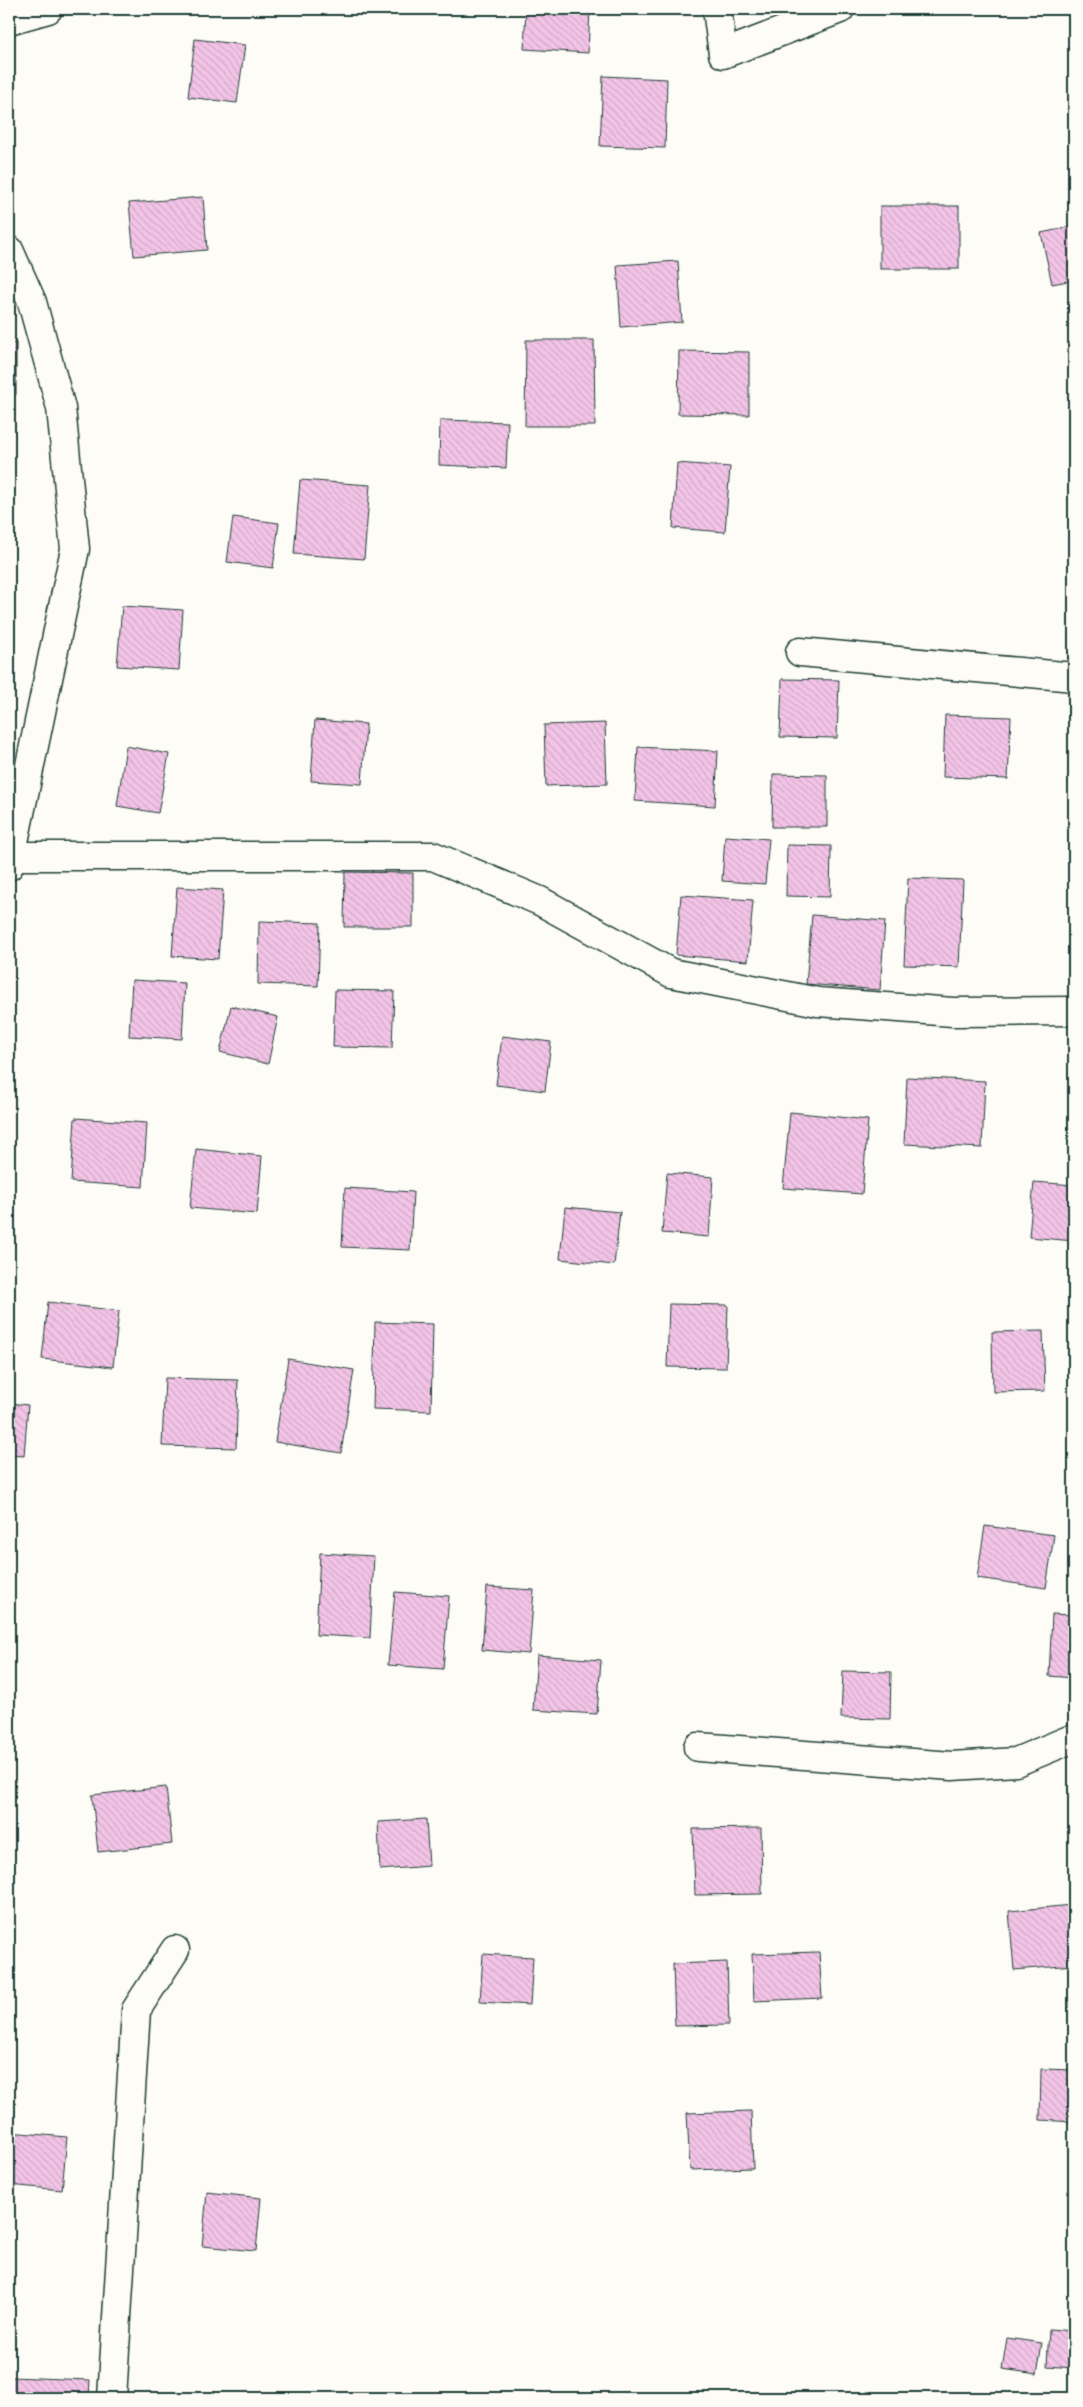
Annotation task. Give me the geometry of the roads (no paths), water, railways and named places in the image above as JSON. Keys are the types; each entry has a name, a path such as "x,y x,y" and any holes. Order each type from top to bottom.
{"street":[{"path":"9,20 48,9"},
{"path":"717,9 723,54 840,9"},
{"path":"9,250 32,302 61,408 75,549 9,860 302,854 433,856 540,901 671,973 818,1002 953,1012 1074,1010"},
{"path":"800,652 1074,677"},
{"path":"698,1748 952,1766 1016,1762 1074,1738"},
{"path":"112,2398 136,2010 175,1950"}]}
